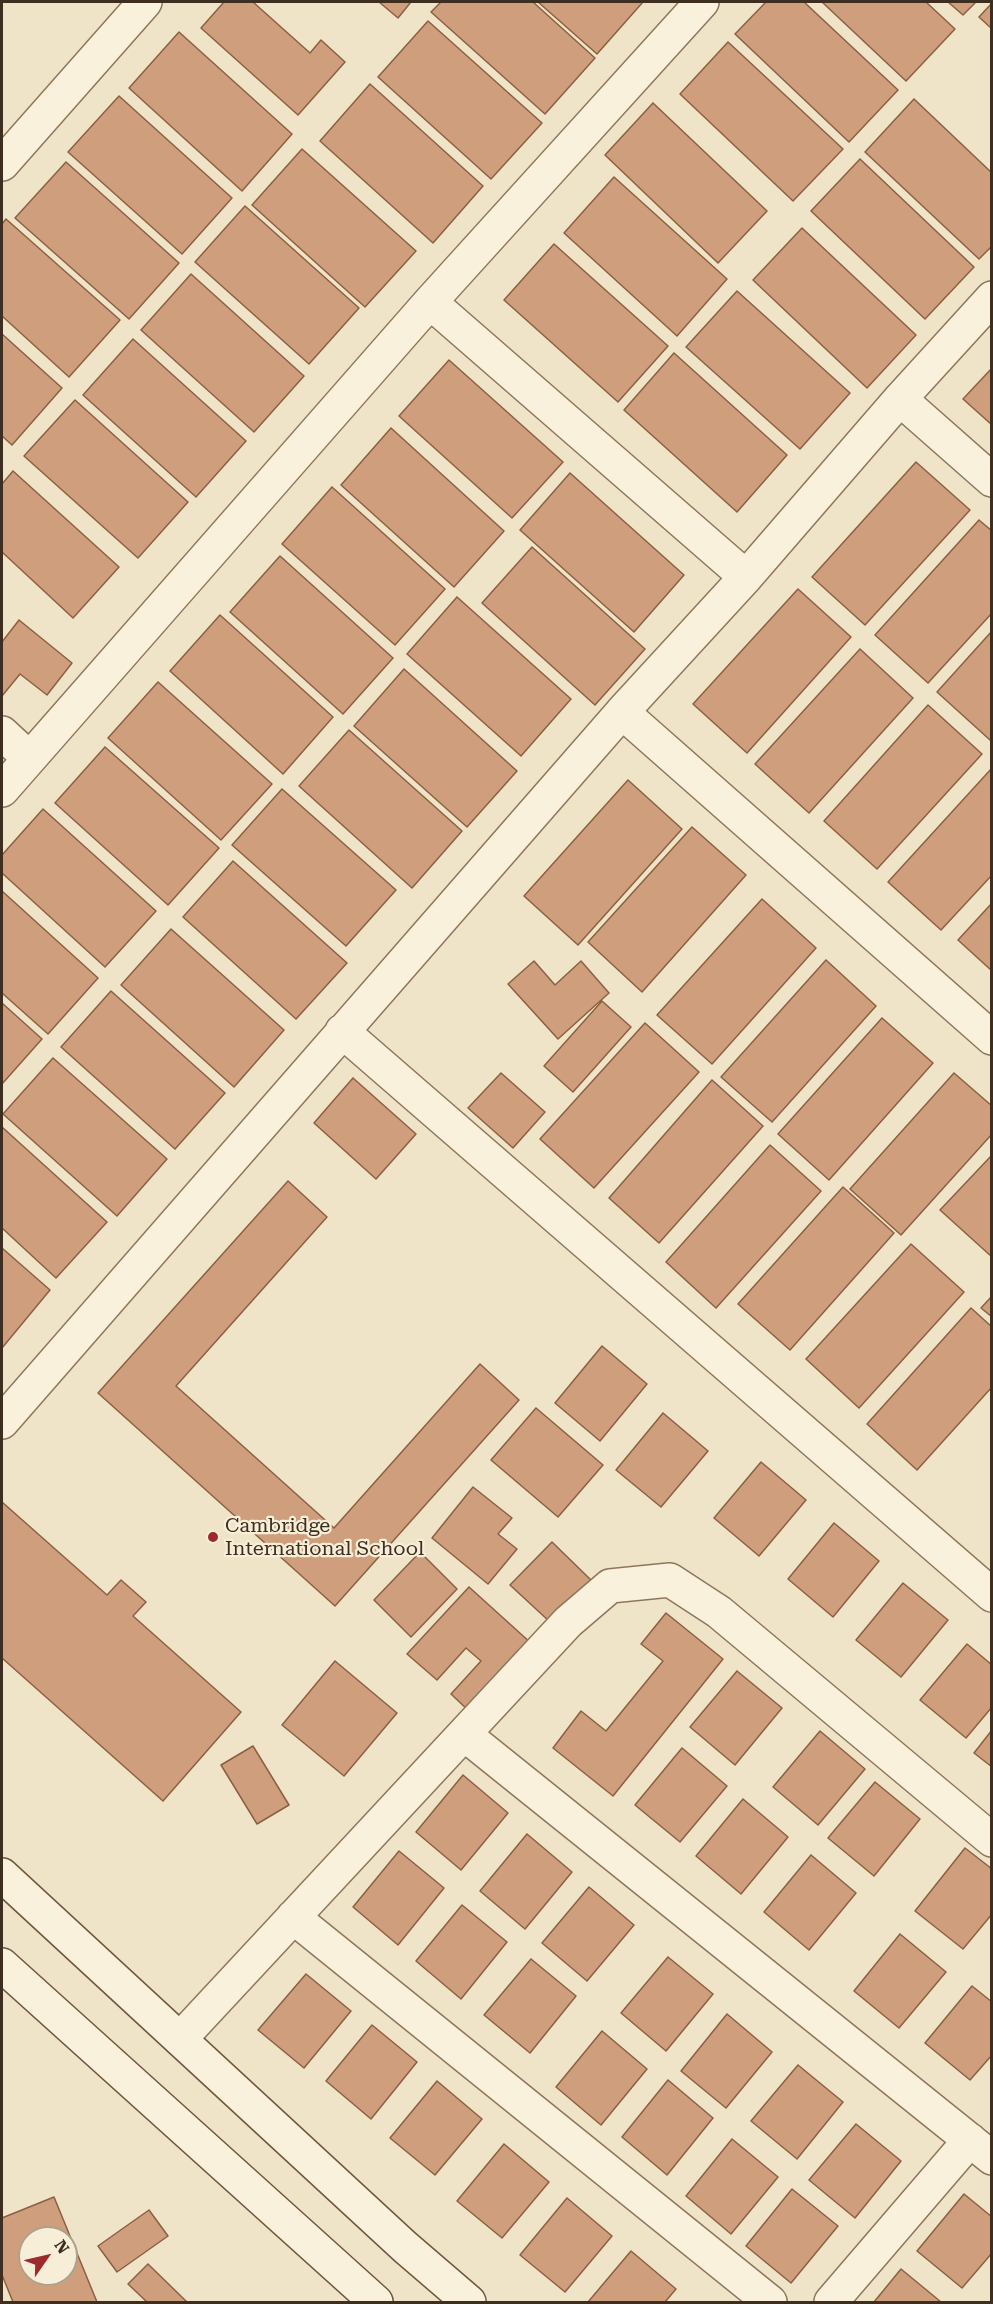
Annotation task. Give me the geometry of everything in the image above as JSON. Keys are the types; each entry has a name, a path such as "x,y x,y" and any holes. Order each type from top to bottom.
{"street":[{"path":"2,164 145,2"},
{"path":"2,790 430,302 702,2"},
{"path":"2,1422 622,712 746,577 900,399 992,298"},
{"path":"430,302 746,577"},
{"path":"900,399 992,480"},
{"path":"622,712 992,1038"},
{"path":"2,733 28,758"},
{"path":"342,1031 992,1595"},
{"path":"180,2039 568,1622 610,1586 670,1580 719,1612 992,1840"},
{"path":"464,1734 981,2149 831,2302"},
{"path":"2,1875 405,2247 469,2302"},
{"path":"293,1917 770,2302"},
{"path":"2,1965 376,2302"}],"building":[{"path":"224,2 253,2 310,53 321,40 345,62 298,115 201,28"},
{"path":"379,2 411,2 398,18"},
{"path":"441,2 533,2 595,58 545,114 431,12"},
{"path":"538,2 643,2 597,54"},
{"path":"766,2 804,2 898,90 849,142 735,34"},
{"path":"822,2 926,2 955,29 906,81"},
{"path":"948,2 976,2 963,15"},
{"path":"992,3 992,29 979,17"},
{"path":"428,21 542,123 491,179 378,77"},
{"path":"179,32 292,134 242,191 129,88"},
{"path":"728,42 843,149 793,201 680,94"},
{"path":"370,84 483,186 433,243 320,141"},
{"path":"119,96 232,198 182,254 68,152"},
{"path":"914,99 992,173 992,246 979,259 865,152"},
{"path":"653,103 767,211 718,263 605,155"},
{"path":"302,149 416,251 365,307 252,205"},
{"path":"860,159 974,267 925,319 811,211"},
{"path":"66,162 179,263 129,319 15,218"},
{"path":"614,177 727,279 677,336 564,233"},
{"path":"245,206 359,308 309,364 195,262"},
{"path":"6,219 120,320 69,377 2,316 2,224"},
{"path":"802,228 916,335 867,388 753,280"},
{"path":"554,244 668,346 618,402 504,300"},
{"path":"191,274 304,376 254,432 141,330"},
{"path":"737,291 850,393 800,449 686,347"},
{"path":"2,334 62,388 12,445 2,436"},
{"path":"133,339 246,441 196,497 83,395"},
{"path":"674,353 787,455 737,512 624,410"},
{"path":"449,360 563,462 512,518 399,416"},
{"path":"992,368 992,425 963,399"},
{"path":"75,400 188,502 138,558 24,456"},
{"path":"391,428 504,531 454,587 341,485"},
{"path":"916,462 970,510 865,625 812,577"},
{"path":"13,471 119,567 73,618 2,552 2,484"},
{"path":"570,473 684,575 634,632 520,530"},
{"path":"332,487 445,589 395,645 282,544"},
{"path":"979,520 992,531 992,613 928,683 875,635"},
{"path":"532,547 645,649 595,705 482,603"},
{"path":"280,556 393,658 343,714 230,612"},
{"path":"798,589 851,637 747,753 693,704"},
{"path":"457,597 571,699 521,756 407,654"},
{"path":"220,615 333,717 283,774 170,671"},
{"path":"19,620 72,663 47,695 20,674 2,696 2,642"},
{"path":"992,631 992,739 990,740 937,692"},
{"path":"860,649 913,698 809,813 755,764"},
{"path":"404,669 517,771 467,827 354,726"},
{"path":"158,682 272,784 221,840 108,738"},
{"path":"928,705 982,754 877,869 824,821"},
{"path":"349,730 462,831 412,888 299,786"},
{"path":"105,747 219,848 168,905 55,803"},
{"path":"992,768 992,875 941,930 888,882"},
{"path":"628,780 682,829 578,945 524,896"},
{"path":"282,789 396,890 346,946 232,845"},
{"path":"43,809 156,911 105,967 2,873 2,855"},
{"path":"692,827 746,875 642,992 588,942"},
{"path":"233,861 347,963 296,1019 183,917"},
{"path":"2,891 98,978 48,1034 2,993"},
{"path":"762,899 816,948 712,1064 657,1015"},
{"path":"992,903 992,971 958,940"},
{"path":"171,929 284,1030 234,1087 121,985"},
{"path":"826,960 876,1006 772,1122 721,1077"},
{"path":"534,961 555,985 581,961 609,993 558,1039 508,984"},
{"path":"111,991 225,1093 175,1149 61,1047"},
{"path":"602,1001 631,1027 573,1092 544,1066"},
{"path":"2,1003 42,1039 2,1084"},
{"path":"882,1018 933,1063 829,1180 778,1134"},
{"path":"645,1023 699,1072 594,1188 540,1139"},
{"path":"53,1058 167,1159 117,1216 3,1114"},
{"path":"501,1073 545,1112 513,1148 468,1108"},
{"path":"954,1073 992,1106 992,1134 901,1235 850,1189"},
{"path":"353,1078 416,1134 376,1179 314,1123"},
{"path":"712,1080 763,1126 659,1243 609,1198"},
{"path":"2,1127 107,1222 56,1278 2,1228"},
{"path":"770,1145 821,1191 716,1308 666,1262"},
{"path":"992,1155 992,1257 940,1210"},
{"path":"288,1181 327,1217 176,1386 334,1528 480,1364 519,1400 335,1606 98,1393"},
{"path":"843,1187 894,1233 790,1350 738,1304"},
{"path":"911,1244 964,1292 859,1408 806,1359"},
{"path":"2,1248 50,1290 2,1348"},
{"path":"992,1296 992,1317 981,1308"},
{"path":"971,1308 992,1327 992,1387 917,1470 867,1424"},
{"path":"602,1346 647,1384 600,1441 555,1403"},
{"path":"536,1408 603,1465 558,1517 491,1460"},
{"path":"663,1413 708,1451 661,1507 616,1470"},
{"path":"761,1462 806,1500 759,1556 714,1518"},
{"path":"473,1487 512,1518 498,1534 517,1549 488,1584 432,1538"},
{"path":"2,1502 107,1595 121,1580 146,1602 133,1616 241,1712 163,1801 2,1658"},
{"path":"834,1523 879,1561 833,1617 788,1579"},
{"path":"552,1542 591,1580 550,1622 510,1585"},
{"path":"420,1552 457,1589 411,1637 374,1600"},
{"path":"903,1583 948,1620 901,1677 856,1640"},
{"path":"469,1587 532,1644 470,1712 451,1694 481,1661 466,1648 437,1680 407,1654"},
{"path":"666,1613 723,1659 613,1796 553,1748 581,1711 606,1731 663,1661 641,1644"},
{"path":"967,1644 992,1665 992,1707 966,1738 920,1700"},
{"path":"335,1661 397,1713 344,1776 282,1725"},
{"path":"737,1671 782,1708 735,1765 690,1727"},
{"path":"992,1730 992,1767 974,1753"},
{"path":"820,1731 865,1769 818,1825 773,1787"},
{"path":"253,1746 289,1805 257,1824 221,1765"},
{"path":"682,1748 727,1786 680,1842 635,1805"},
{"path":"463,1775 508,1813 461,1870 416,1832"},
{"path":"875,1782 920,1819 874,1876 828,1838"},
{"path":"743,1799 788,1837 741,1894 696,1856"},
{"path":"527,1834 572,1872 525,1929 480,1891"},
{"path":"965,1848 992,1869 992,1914 963,1949 915,1911"},
{"path":"399,1851 444,1888 398,1945 353,1907"},
{"path":"811,1855 856,1893 809,1950 764,1912"},
{"path":"589,1887 634,1925 587,1981 542,1943"},
{"path":"462,1905 507,1942 461,1999 416,1961"},
{"path":"900,1934 946,1972 899,2028 854,1991"},
{"path":"668,1957 713,1994 666,2051 621,2013"},
{"path":"531,1959 576,1996 530,2053 484,2015"},
{"path":"306,1974 351,2011 304,2068 258,2030"},
{"path":"972,1986 992,2002 992,2055 970,2080 925,2043"},
{"path":"727,2014 772,2052 726,2108 681,2071"},
{"path":"372,2025 417,2062 371,2119 326,2081"},
{"path":"602,2031 647,2069 601,2125 556,2087"},
{"path":"798,2065 843,2102 797,2159 751,2121"},
{"path":"668,2080 713,2118 667,2175 622,2137"},
{"path":"437,2081 482,2119 435,2175 390,2138"},
{"path":"856,2124 901,2161 855,2218 809,2180"},
{"path":"732,2139 778,2177 731,2234 686,2196"},
{"path":"504,2144 549,2182 502,2238 457,2201"},
{"path":"792,2189 838,2226 791,2283 746,2246"},
{"path":"964,2194 992,2217 992,2253 962,2288 917,2251"},
{"path":"54,2197 66,2226 18,2226 18,2286 78,2286 78,2256 97,2302 13,2302 2,2275 2,2218"},
{"path":"567,2198 612,2236 565,2292 520,2255"},
{"path":"149,2210 168,2236 117,2272 98,2246"},
{"path":"631,2251 676,2289 665,2302 588,2302"},
{"path":"148,2264 187,2302 147,2302 128,2284"},
{"path":"901,2269 941,2302 874,2302"}],"place":[{"name":"Cambridge International School","path":"213,1537"}]}
